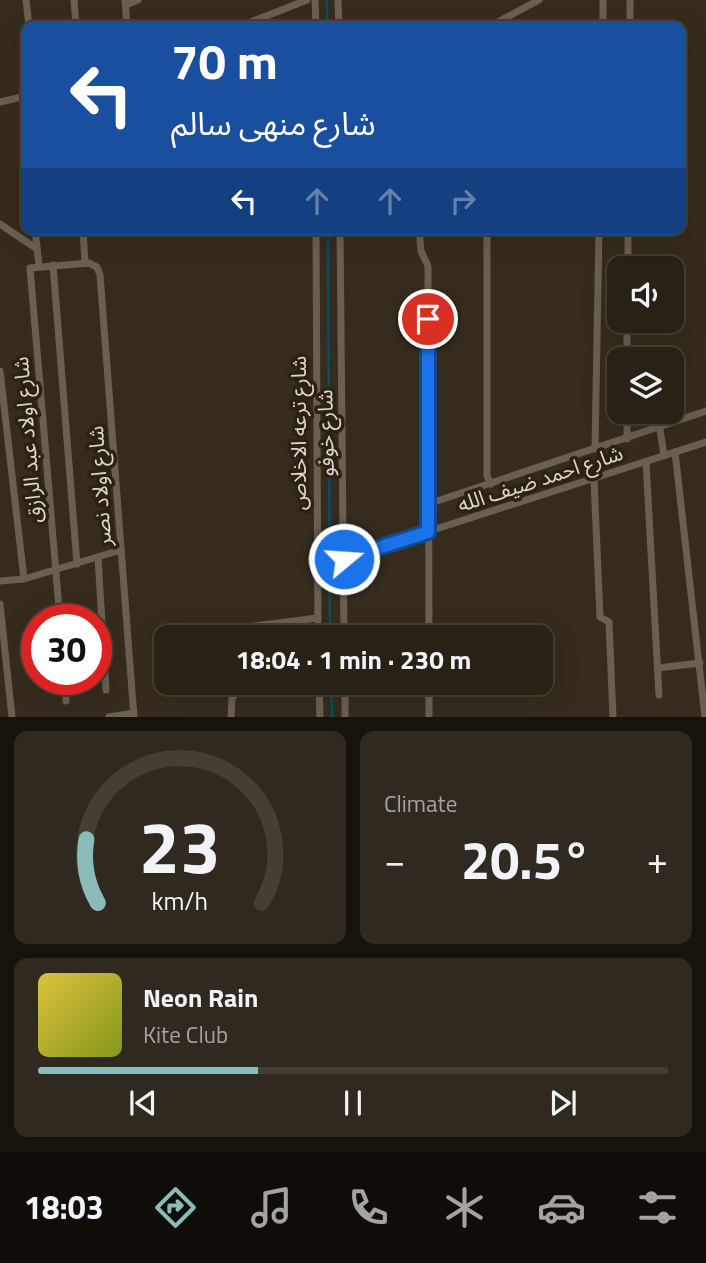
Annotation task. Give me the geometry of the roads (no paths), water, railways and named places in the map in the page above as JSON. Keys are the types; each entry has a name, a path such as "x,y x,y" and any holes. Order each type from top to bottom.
{"street":[{"path":"26,0 28,21"},
{"path":"74,0 76,21"},
{"path":"127,21 125,2 138,0"},
{"path":"254,21 307,0"},
{"path":"316,0 316,21"},
{"path":"338,0 339,21"},
{"path":"499,21 539,0"},
{"path":"603,0 603,21"},
{"path":"630,0 630,21"},
{"path":"0,102 21,98"},
{"path":"0,224 37,249"},
{"name":"شارع اولاد عبد الرازق","path":"36,235 35,266 59,604"},
{"path":"35,266 85,263 83,235"},
{"name":"شارع ترعه الاخلاص","path":"316,235 317,625"},
{"name":"شارع خوفو","path":"340,235 344,625"},
{"path":"420,235 421,251 428,266 429,625"},
{"path":"487,235 486,476 491,484"},
{"path":"595,449 599,235"},
{"path":"628,235 628,256"},
{"name":"شارع اولاد نصر","path":"85,263 97,267 100,275 134,715"},
{"path":"53,265 77,564"},
{"path":"0,371 24,579"},
{"name":"شارع احمد ضيف الله","path":"428,504 660,429 706,411"},
{"path":"626,439 627,424"},
{"path":"660,429 664,456"},
{"name":"شارع احمد ضيف الله","path":"344,559 706,442"},
{"path":"675,453 705,717"},
{"path":"646,462 659,695"},
{"path":"594,480 600,617 610,623 613,717"},
{"path":"0,581 24,579 121,550"},
{"path":"98,557 101,604"},
{"path":"0,604 12,717"},
{"path":"262,625 317,618"},
{"path":"658,668 700,663"},
{"path":"66,695 66,701"},
{"path":"231,717 232,698 235,695"},
{"path":"319,695 320,717"},
{"path":"345,695 345,717"},
{"path":"429,695 429,717"},
{"path":"109,717 134,715"}],"waterway":[{"path":"327,0 327,21"},
{"path":"328,235 330,625"},
{"path":"331,695 332,717"}]}
